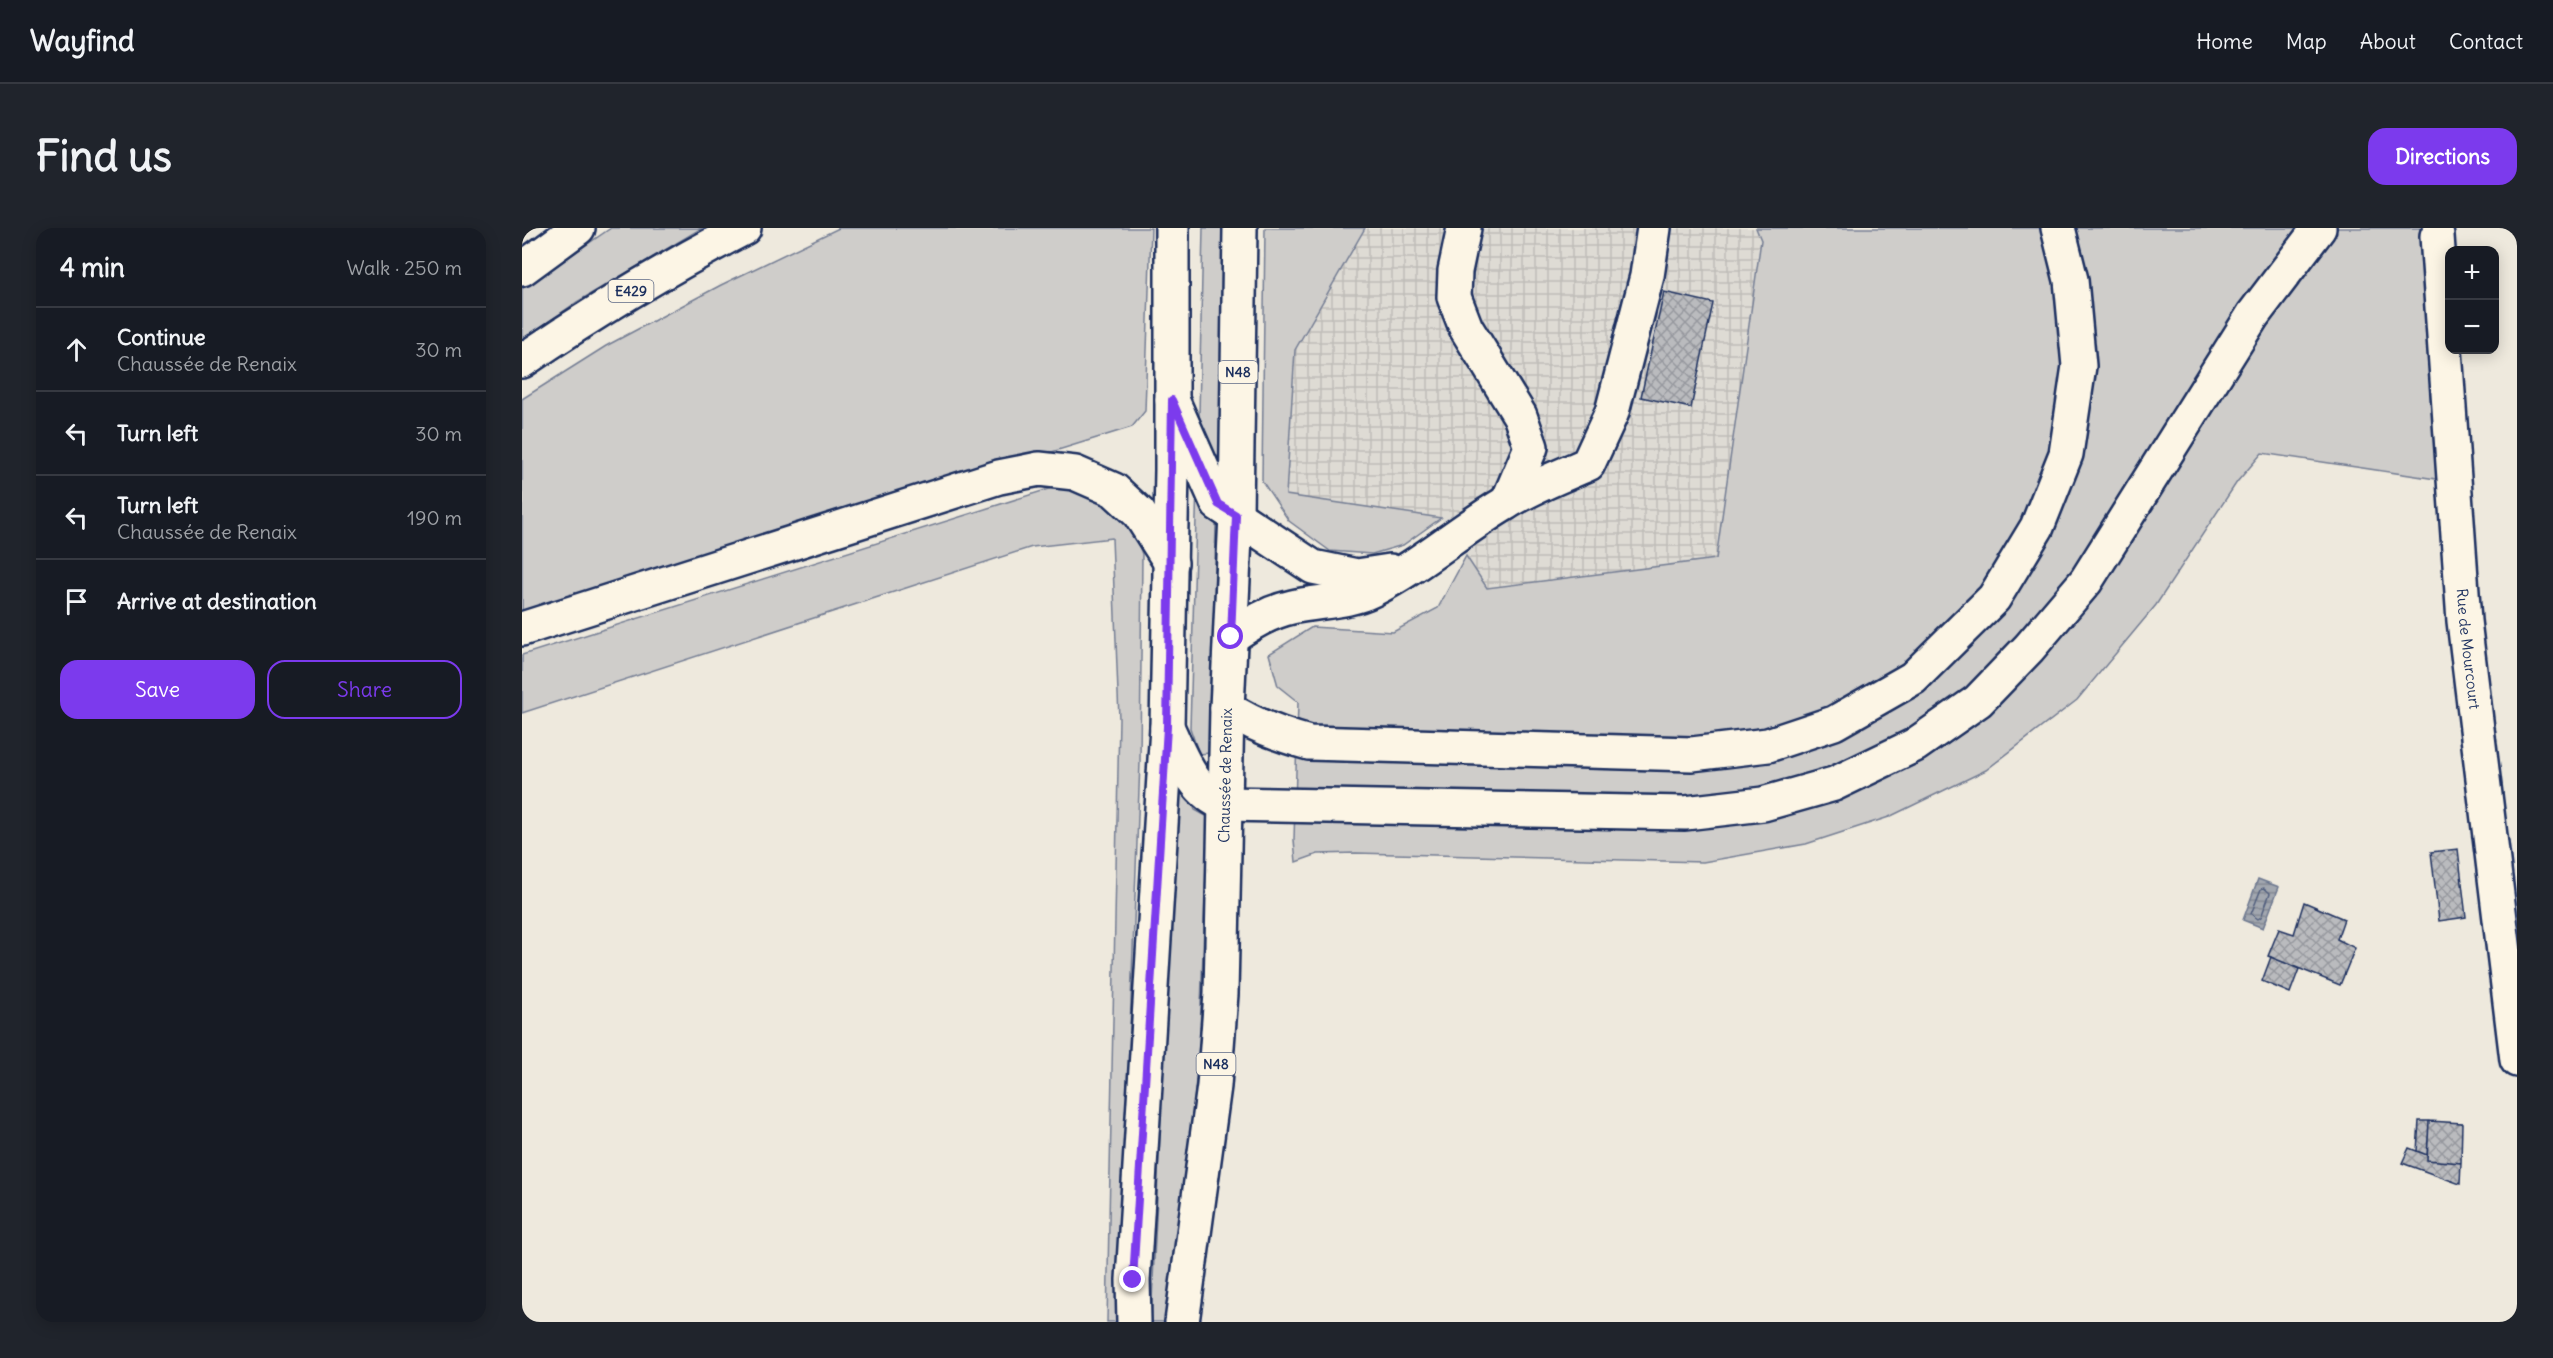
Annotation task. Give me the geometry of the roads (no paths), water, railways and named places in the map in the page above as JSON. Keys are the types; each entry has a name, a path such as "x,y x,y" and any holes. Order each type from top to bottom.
{"main road":[{"path":"522,269 578,228"},
{"name":"E429","path":"522,361 579,322 744,228"},
{"path":"1134,1322 1133,1280 1167,727 1171,563 1172,228"},
{"name":"Chaussée de Renaix","path":"1182,1322 1214,1086 1221,994 1227,708 1236,515 1240,228"},
{"path":"1464,228 1455,271 1454,297 1466,328 1520,416 1531,447 1508,501"},
{"path":"1231,637 1258,619 1292,607 1328,602 1370,591 1409,568 1453,536 1508,501 1588,464 1612,412 1647,276 1654,228"},
{"path":"1227,708 1257,725 1309,744 1692,754 1767,745 1834,723 1914,678 1994,597 2037,527 2066,454 2079,366 2071,280 2058,228"},
{"path":"1167,727 1190,775 1213,800 1225,804 1685,813 1762,804 1834,784 1916,745 1978,702 2029,648 2086,581 2253,315 2319,228"},
{"name":"Rue de Mourcourt","path":"2437,236 2464,621 2517,1060"},
{"path":"1172,400 1218,504 1313,567 1357,576 1409,568"},
{"path":"522,629 999,477 1039,469 1074,473 1114,490 1139,513 1171,563"}],"water":[{"path":"2258,879 2279,887 2263,928 2243,920"}]}
